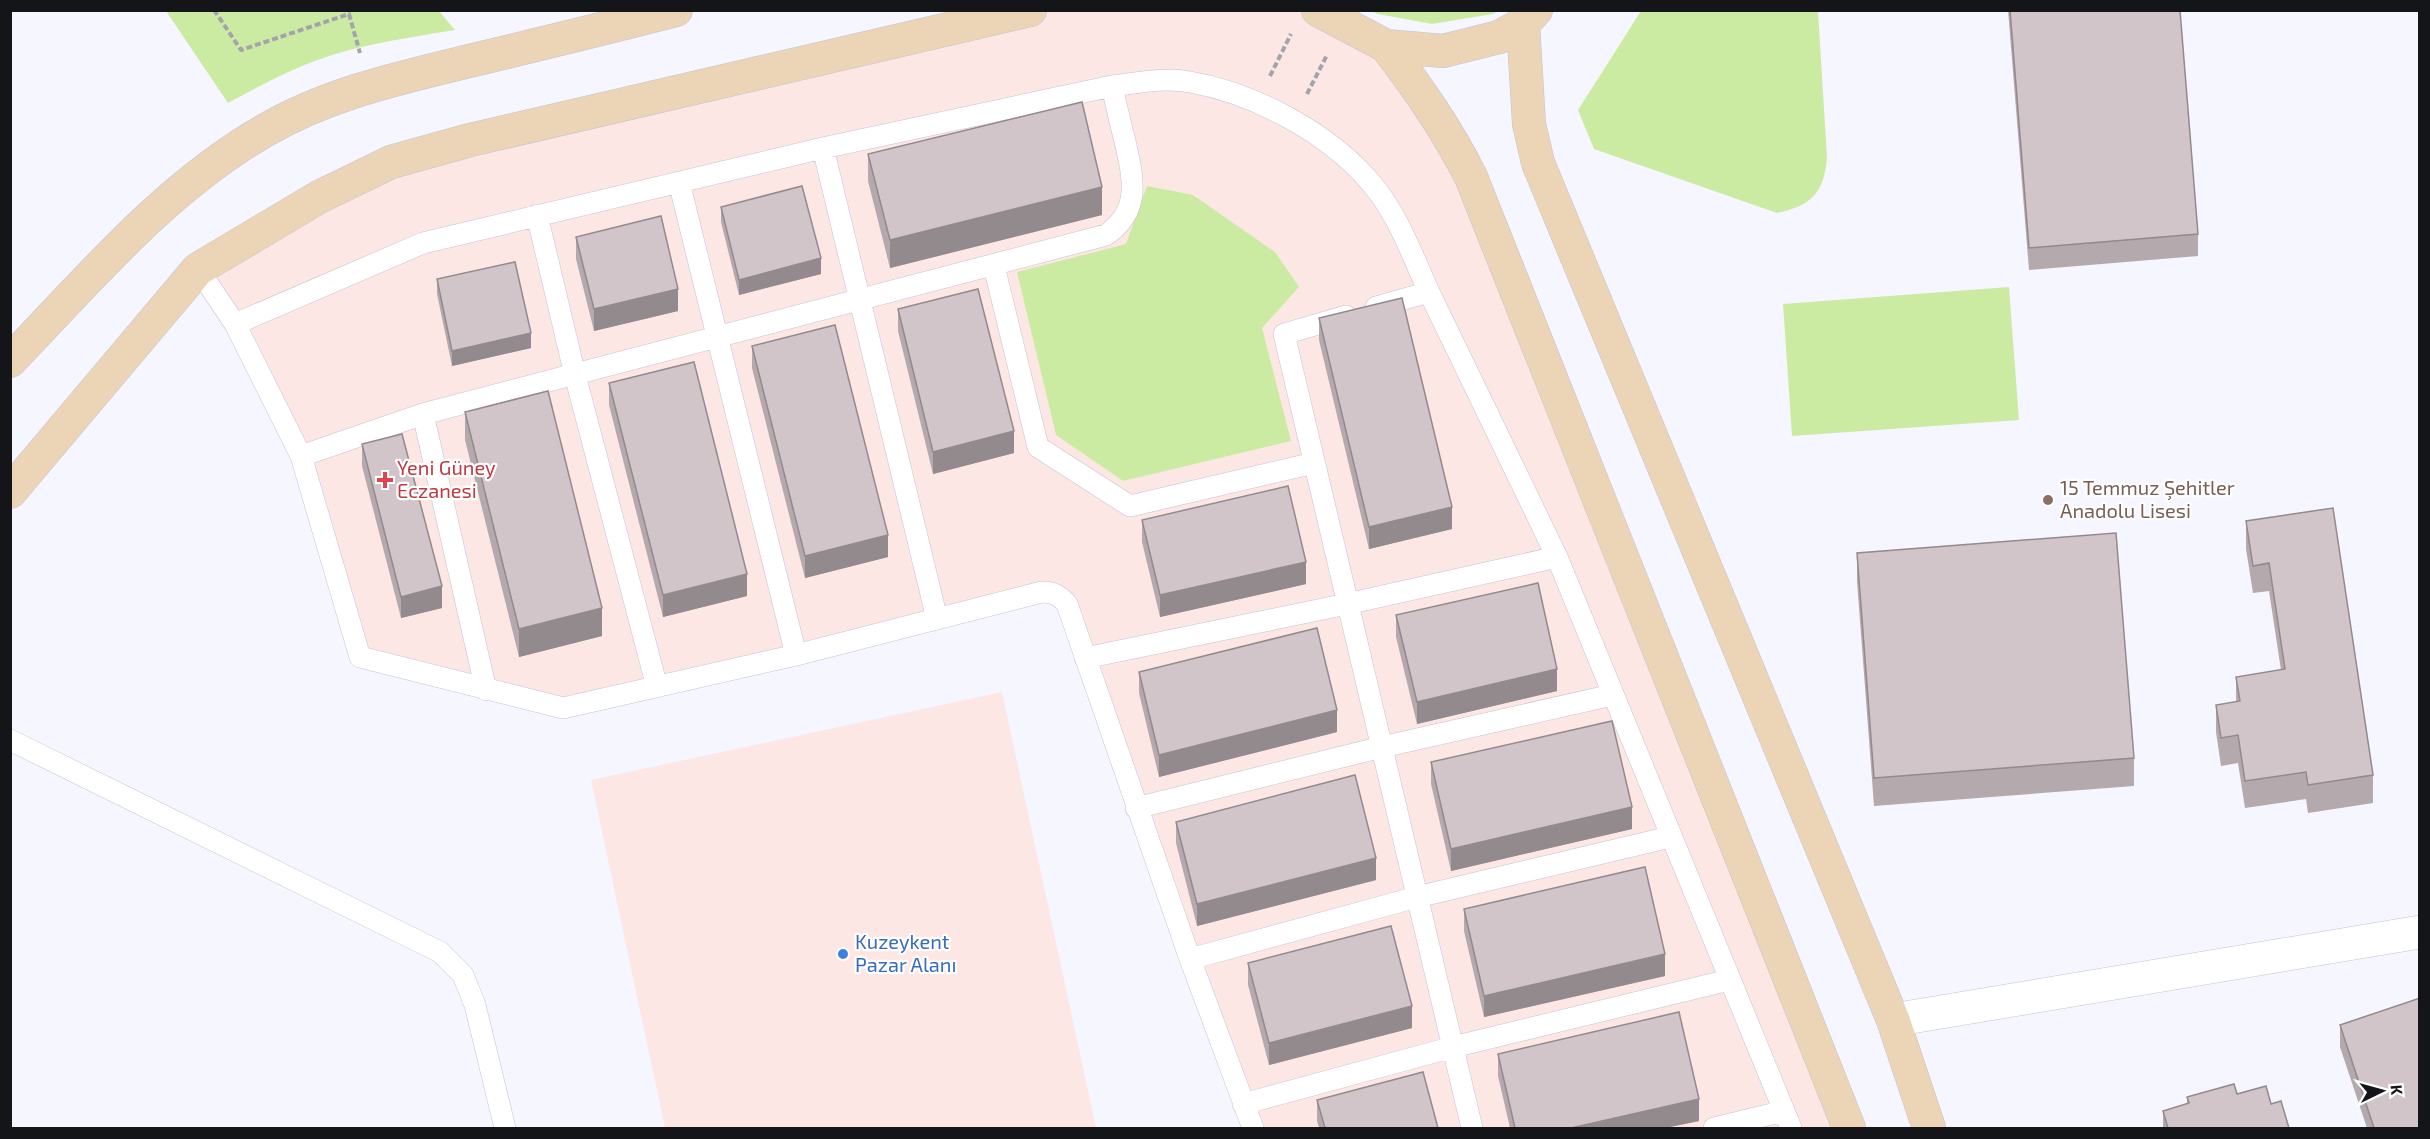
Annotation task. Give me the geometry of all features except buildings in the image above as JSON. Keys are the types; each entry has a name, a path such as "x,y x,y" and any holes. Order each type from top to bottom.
{"main road":[{"path":"10,362 154,212 221,160 264,131 304,110 370,86 676,10"},
{"path":"10,492 198,269 319,197 391,162 470,140 1030,10"},
{"path":"1330,17 1386,46 1443,51 1470,46 1498,37 1529,17"},
{"path":"1529,17 1529,124 1539,163 1893,1020 1929,1128"},
{"path":"1386,46 1431,107 1452,140 1470,177 1849,1128"}],"street":[{"path":"1893,1020 2420,932"}],"lane":[{"path":"235,324 423,243 822,148 1112,86 1158,80 1189,81 1232,93 1293,121 1323,139 1372,184 1401,230 1557,557 1787,1120 1714,1128"},
{"path":"301,456 423,414 1096,240 1114,230 1122,221 1132,199 1131,170 1112,86"},
{"path":"822,148 937,619"},
{"path":"679,182 796,655"},
{"path":"537,215 574,375 657,687"},
{"path":"994,266 1038,447 1130,506 1314,463"},
{"path":"198,269 235,324 301,456 360,657 563,708 796,655 1042,592 1057,594 1067,604 1136,808 1253,1128"},
{"path":"1429,292 1284,334 1472,1128"},
{"path":"423,414 486,690"},
{"path":"1085,658 1347,604 1557,557"},
{"path":"1136,808 1382,747 1612,695"},
{"path":"10,740 440,952 463,975 475,1005 505,1128"},
{"path":"1190,959 1417,897 1670,837"},
{"path":"1243,1104 1453,1047 1729,980"}],"path":[{"path":"214,10 241,50 349,14"},
{"path":"1293,121 1330,17"},
{"path":"1257,104 1292,31"}],"shaded area":[{"path":"1030,11 1318,11 1386,46 1431,107 1849,1128 1253,1128 1062,598 563,708 360,657 301,456 198,269 391,162"},
{"name":"Kuzeykent Pazar Alanı","path":"1002,692 1096,1128 665,1128 591,780"}],"green space":[{"path":"166,11 439,11 455,30 344,51 290,71 228,103"},
{"path":"1371,11 1498,11 1493,14 1432,24"},
{"path":"1641,11 1818,11 1827,158 1823,180 1814,196 1799,206 1777,213 1594,149 1578,110"},
{"path":"1147,186 1193,195 1275,252 1299,287 1262,328 1291,441 1123,481 1056,435 1017,272 1126,244"},
{"path":"2009,287 2019,420 1792,436 1783,304"}],"place":[{"name":"Yeni Güney Eczanesi","path":"385,480"},
{"name":"15 Temmuz Şehitler Anadolu Lisesi","path":"2048,500"},
{"name":"Kuzeykent Pazar Alanı","path":"843,954"}]}
